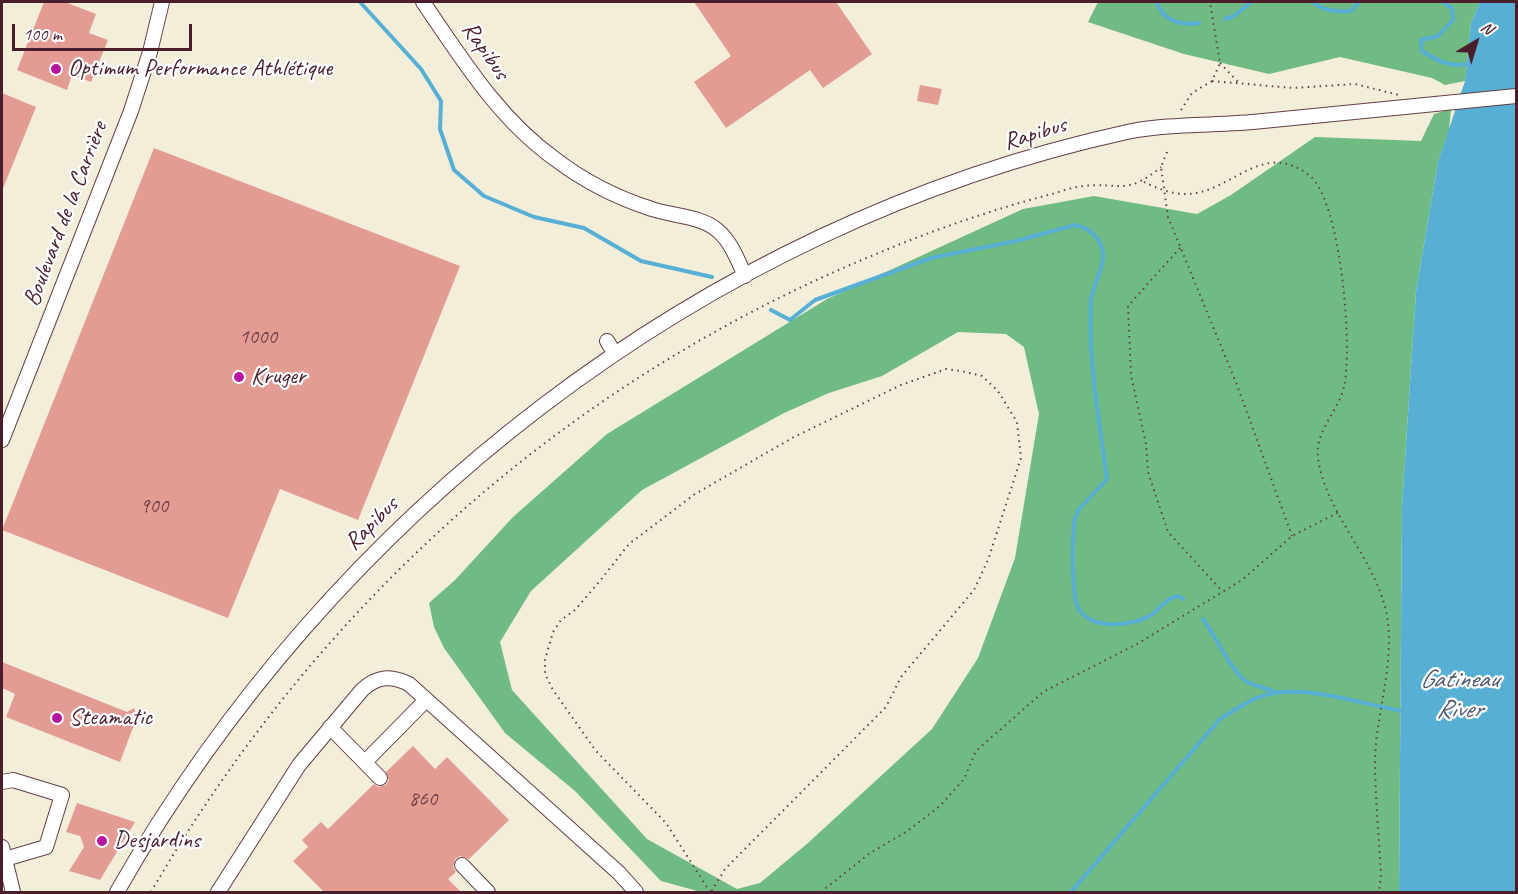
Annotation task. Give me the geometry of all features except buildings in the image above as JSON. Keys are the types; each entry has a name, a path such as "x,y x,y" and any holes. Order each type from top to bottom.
{"street":[{"name":"Boulevard de la Carrière","path":"2,440 131,111 150,52 162,2"},
{"name":"Rapibus","path":"423,2 483,88 536,144 574,172 612,194 655,210 714,227 730,246 746,276"},
{"name":"Rapibus","path":"117,892 174,801 222,731 269,669 330,599 400,527 455,477 536,411 615,354 746,276 810,244 910,200 1075,145 1164,126 1262,121 1516,96"},
{"path":"607,341 615,354"},
{"path":"218,892 299,765 362,690 371,682 389,677 399,679 426,700 619,873 636,892"},
{"path":"364,762 426,700"},
{"path":"330,727 380,778"},
{"path":"2,782 13,780 62,795 46,848 3,853 13,892"},
{"path":"462,865 482,890"}],"path":[{"path":"1210,2 1220,63 1212,81"},
{"path":"1220,63 1238,82"},
{"path":"1181,110 1192,93 1212,81 1301,88 1355,84 1406,96"},
{"path":"151,892 231,767 277,705 337,634 447,522 487,487 565,427 632,381 697,341 775,299 850,265 950,226 1047,195 1082,187 1120,188 1144,182 1161,167 1167,152"},
{"path":"1144,182 1177,193 1196,194 1258,165 1276,163 1293,167 1308,176 1323,194 1334,230 1348,336 1348,356 1342,393 1324,424 1318,459 1339,512 1377,582 1387,616 1388,660 1375,759 1381,874 1379,892"},
{"path":"1161,167 1168,217 1237,386 1292,536"},
{"path":"1180,248 1128,306 1131,375 1146,444 1148,472 1168,532 1222,592"},
{"path":"946,369 982,376 998,391 1017,422 1021,458 988,560 974,590 901,677 886,707 725,869 710,892 666,823 596,751 553,690 545,674 545,660 553,632 561,620 575,610 629,544 660,518 751,459 900,385 946,369"},
{"path":"821,892 870,853 906,832 940,806 964,779 976,751 1043,692 1137,644 1242,580 1292,536 1339,512"}],"green space":[{"path":"1098,2 1480,2 1471,23 1465,81 1445,85 1432,78 1340,57 1269,74 1184,54 1088,22"},
{"path":"1451,109 1449,131 1438,162 1416,291 1402,505 1399,892 701,892 661,881 575,791 505,733 444,648 434,627 429,603 455,580 513,517 607,434 827,299 1023,209 1094,196 1197,214 1231,195 1315,137 1421,141 1434,114","holes":["958,332 1006,334 1024,347 1039,414 1015,558 978,658 932,729 808,843 760,883 737,889 647,839 512,690 500,642 531,591 642,490 784,413 829,393 882,376"]}],"water":[{"name":"Gatineau River","path":"1480,2 1516,2 1516,892 1399,892 1402,505 1416,291 1438,162 1465,81 1471,23"}],"waterway":[{"path":"360,2 421,69 441,101 440,129 454,170 484,196 534,217 584,228 641,261 712,277"},
{"path":"1157,2 1163,14 1168,18 1186,24 1199,23"},
{"path":"1225,19 1234,16 1251,2"},
{"path":"1312,2 1326,9 1340,11 1351,11 1359,2"},
{"path":"1443,2 1452,8 1453,20 1438,36 1421,40 1422,51 1443,62 1455,65 1467,64"},
{"path":"771,310 790,320 815,300 931,258 1016,241 1075,225 1090,232 1101,245 1103,256 1092,295 1090,323 1095,390 1107,479 1079,509 1075,518 1073,560 1076,602 1080,611 1088,618 1097,622 1119,624 1141,620 1174,597 1179,596 1183,599"},
{"path":"1203,619 1242,678 1275,692"},
{"path":"1071,892 1220,719 1246,703 1275,693 1305,692 1401,711"}],"place":[{"name":"Optimum Performance Athlétique","path":"56,69"},
{"name":"Kruger","path":"239,377"},
{"name":"Steamatic","path":"57,718"},
{"name":"Desjardins","path":"102,841"}]}
